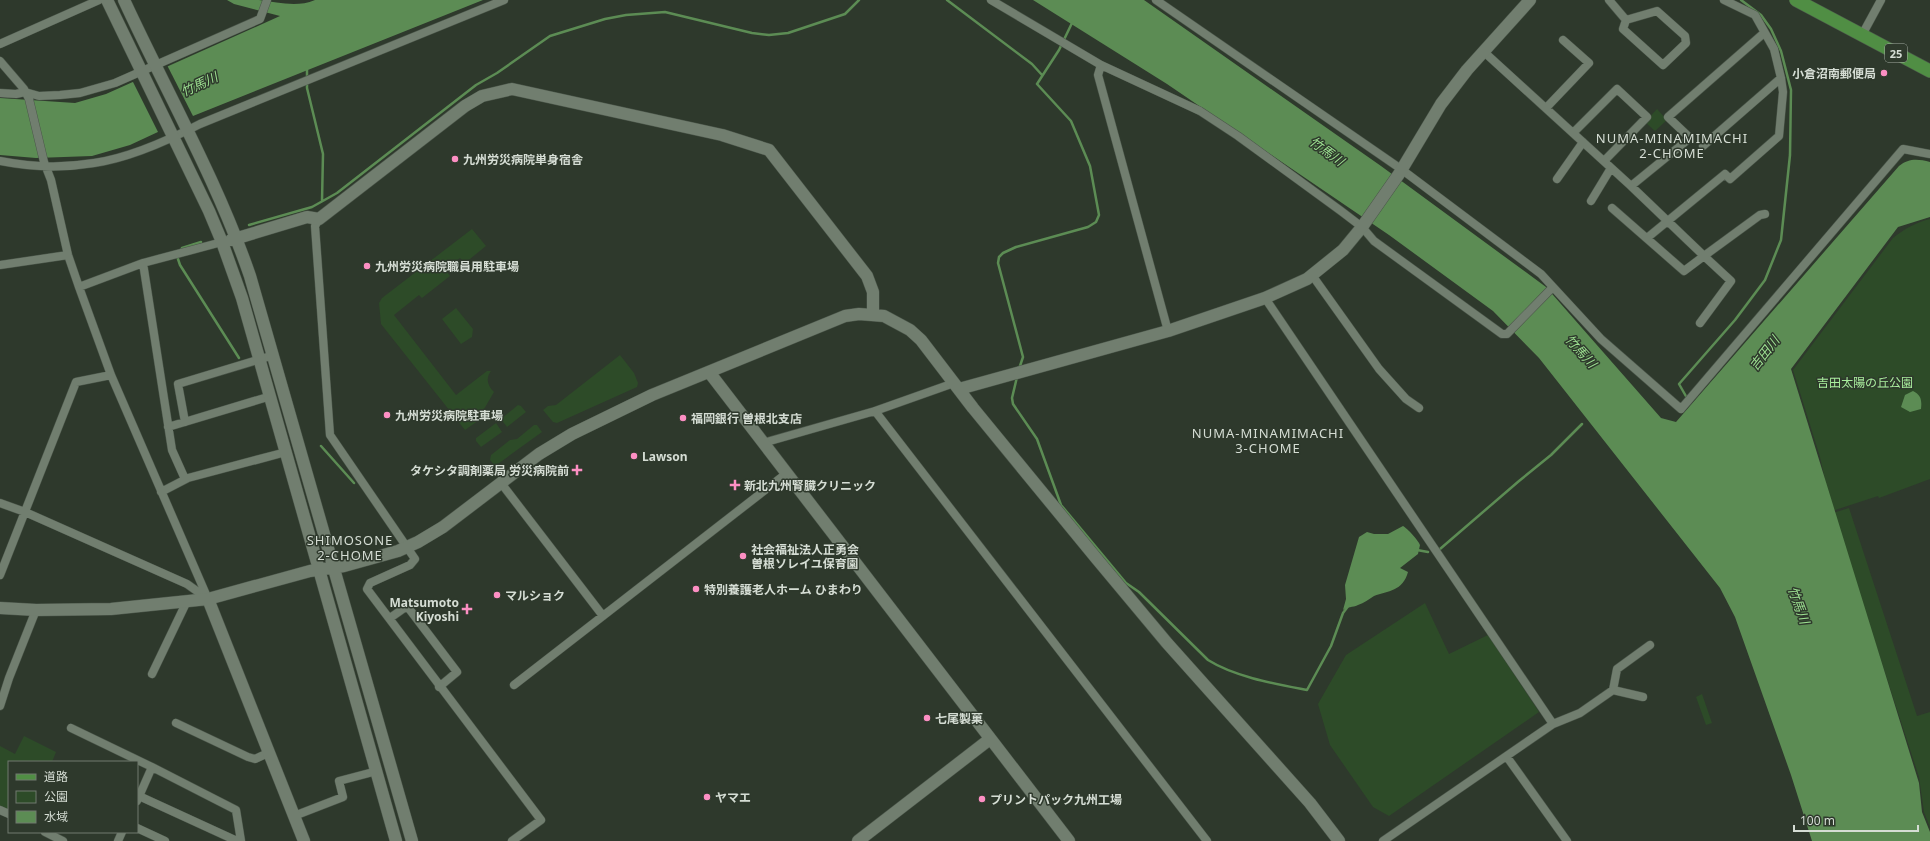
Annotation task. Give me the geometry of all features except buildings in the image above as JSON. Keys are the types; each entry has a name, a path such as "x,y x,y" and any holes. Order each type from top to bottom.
{"main road":[{"name":"25","path":"1796,0 1930,71"}],"street":[{"path":"0,44 99,0"},
{"path":"107,0 222,242 242,298 396,841"},
{"path":"124,0 237,239 274,355 412,841"},
{"path":"0,93 39,96 80,93 115,83 142,73 260,19 267,0"},
{"path":"0,161 19,165 94,163 120,156 504,0"},
{"path":"991,0 1101,65 1200,111 1364,225 1374,241 1502,334 1507,334 1552,288"},
{"path":"1156,0 1400,171 1540,274 1602,339 1680,410 1903,149 1930,154"},
{"path":"763,443 875,411 947,387 1018,372 1168,331 1265,298 1312,275 1343,250 1364,225 1400,171 1441,104 1483,51 1519,14 1530,0"},
{"path":"1610,0 1626,20"},
{"path":"1647,238 1725,174 1730,179 1779,136 1782,92 1781,78 1774,49 1755,15 1724,0"},
{"path":"1862,35 1881,0"},
{"path":"1657,11 1685,36 1686,43 1663,65 1623,29 1626,20 1657,11"},
{"path":"1631,186 1690,138 1668,118 1764,33"},
{"path":"1546,108 1589,63 1563,40"},
{"path":"1483,51 1631,186 1731,281 1700,323"},
{"path":"0,61 27,96 45,164 51,180 68,255 111,375 208,599 304,841"},
{"path":"1101,65 1098,76 1168,331"},
{"path":"1703,146 1781,78"},
{"path":"512,841 541,820 439,687 390,618 368,591 367,586 370,583 413,563 415,559 330,435 315,226 319,218 465,106 482,96 512,89 722,135 769,150 866,276 873,292 873,315"},
{"path":"1573,133 1617,89 1647,117 1604,161"},
{"path":"1557,179 1583,142"},
{"path":"1591,200 1611,168"},
{"path":"1612,208 1684,271 1760,215 1765,214"},
{"path":"79,287 143,263 237,239 307,217 319,218"},
{"path":"0,264 68,255"},
{"path":"143,263 172,450 185,480"},
{"path":"1312,275 1379,369 1406,399 1419,408"},
{"path":"1265,298 1553,724"},
{"path":"0,608 36,610 111,609 208,599 320,569 360,562 407,547 443,527 539,454 572,434 652,395 845,316 884,316 910,330 921,340 973,408 1096,558 1168,643 1310,803 1339,841"},
{"path":"185,422 178,384 274,355"},
{"path":"709,372 1069,841"},
{"path":"0,575 76,382 111,375"},
{"path":"168,427 270,396"},
{"path":"875,411 1207,841"},
{"path":"161,492 185,480 286,452"},
{"path":"514,685 786,473"},
{"path":"501,483 603,616"},
{"path":"0,503 25,512 187,584 208,599"},
{"path":"152,674 188,601"},
{"path":"390,618 407,606 457,672 439,687"},
{"path":"0,706 9,678 36,610"},
{"path":"1383,841 1553,724 1580,713 1613,690 1617,669 1650,645"},
{"path":"1613,690 1643,697"},
{"path":"176,722 248,757 255,759 268,753"},
{"path":"71,728 236,810 241,841"},
{"path":"858,841 990,739"},
{"path":"1507,757 1567,841"},
{"path":"152,767 138,798 237,841"},
{"path":"294,816 343,797 340,782 377,771"},
{"path":"138,828 166,841"},
{"path":"47,833 63,841"}],"green space":[{"path":"1657,109 1667,120 1655,131 1645,122"},
{"name":"吉田太陽の丘公園","path":"1930,219 1930,479 1879,498 1878,496 1832,511 1820,457 1793,370 1893,238 1911,226"},
{"path":"472,229 486,246 465,263 460,258 445,269 450,276 422,298 419,295 394,315 456,395 487,371 491,371 488,377 488,382 494,392 480,416 482,418 465,430 381,324 379,303 382,298"},
{"path":"456,308 473,329 472,337 461,344 442,319"},
{"path":"620,355 634,373 638,383 637,387 557,423 553,422 543,410 548,406 556,405"},
{"path":"518,405 521,406 526,412 507,427 501,419"},
{"path":"496,423 502,432 481,447 476,441 476,438"},
{"path":"534,425 537,425 542,432 495,466 490,460 491,455 510,440 517,439"},
{"path":"1849,508 1917,716 1930,712 1930,827 1924,812 1919,777 1833,513"},
{"path":"1425,603 1449,654 1488,635 1539,712 1389,816 1373,807 1330,745 1318,704 1346,655"},
{"path":"1702,694 1712,723 1706,725 1696,697"},
{"path":"24,736 56,752 52,761 8,761 8,811 0,807 0,746 15,754"}],"water":[{"name":"竹馬川","path":"227,0 259,0 301,4 315,0 483,0 188,118 130,145 92,156 36,158 0,155 0,98 75,103 106,94 280,16 234,4"},
{"path":"1033,0 1144,0 1381,166 1546,287 1661,418 1676,422 1899,166 1903,163 1914,160 1930,162 1930,217 1898,227 1791,369 1919,783 1922,812 1930,832 1930,841 1812,841 1791,775 1735,617 1720,588 1539,358 1493,311 1389,235 1167,84"},
{"path":"1913,391 1918,394 1920,398 1921,409 1910,412 1901,407 1905,395"},
{"path":"1403,526 1413,535 1420,545 1418,554 1400,568 1408,572 1403,583 1399,587 1343,610 1346,599 1345,585 1359,537 1367,532 1374,534 1388,534"}],"pier":[{"path":"167,65 194,118 159,134 132,80"}],"waterway":[{"path":"249,225 312,207 337,193 476,85 497,73 550,36 605,19 626,15 665,12 752,33 769,35 788,33 845,14 859,0"},
{"path":"947,0 1032,64 1042,75"},
{"path":"1687,398 1679,384 1735,320 1765,280 1781,240 1790,155 1791,90 1781,51 1771,29 1761,15 1741,0"},
{"path":"1019,369 1023,357 998,263 999,257 1003,253 1016,247 1088,227 1096,222 1099,215 1090,166 1071,121 1037,84 1059,50 1072,23"},
{"path":"307,68 307,88 323,154 322,201"},
{"path":"180,252 182,248 201,242"},
{"path":"177,256 180,265 239,358"},
{"path":"1017,377 1012,398 1013,404 1037,439 1061,505 1126,583 1139,592 1208,660 1230,671 1243,675 1307,690 1331,646 1343,613 1349,605"},
{"path":"1440,549 1551,455 1582,424"},
{"path":"321,446 354,483"},
{"path":"1417,550 1428,552"}],"place":[{"name":"小倉沼南郵便局","path":"1884,73"},
{"name":"九州労災病院単身宿舎","path":"455,159"},
{"name":"九州労災病院職員用駐車場","path":"367,266"},
{"name":"九州労災病院駐車場","path":"387,415"},
{"name":"福岡銀行 曽根北支店","path":"683,418"},
{"name":"Lawson","path":"634,456"},
{"name":"タケシタ調剤薬局 労災病院前","path":"577,470"},
{"name":"新北九州腎臓クリニック","path":"735,485"},
{"name":"社会福祉法人正勇会 曽根ソレイユ保育園","path":"743,556"},
{"name":"特別養護老人ホーム ひまわり","path":"696,589"},
{"name":"マルショク","path":"497,595"},
{"name":"Matsumoto Kiyoshi","path":"467,609"},
{"name":"七尾製菓","path":"927,718"},
{"name":"ヤマエ","path":"707,797"},
{"name":"プリントパック九州工場","path":"982,799"}],"district":[{"name":"NUMA-MINAMIMACHI 2-CHOME","path":"1672,146"},
{"name":"NUMA-MINAMIMACHI 3-CHOME","path":"1268,440"},
{"name":"SHIMOSONE 2-CHOME","path":"350,548"}],"water label":[{"name":"吉田川","path":"1764,353"}]}
